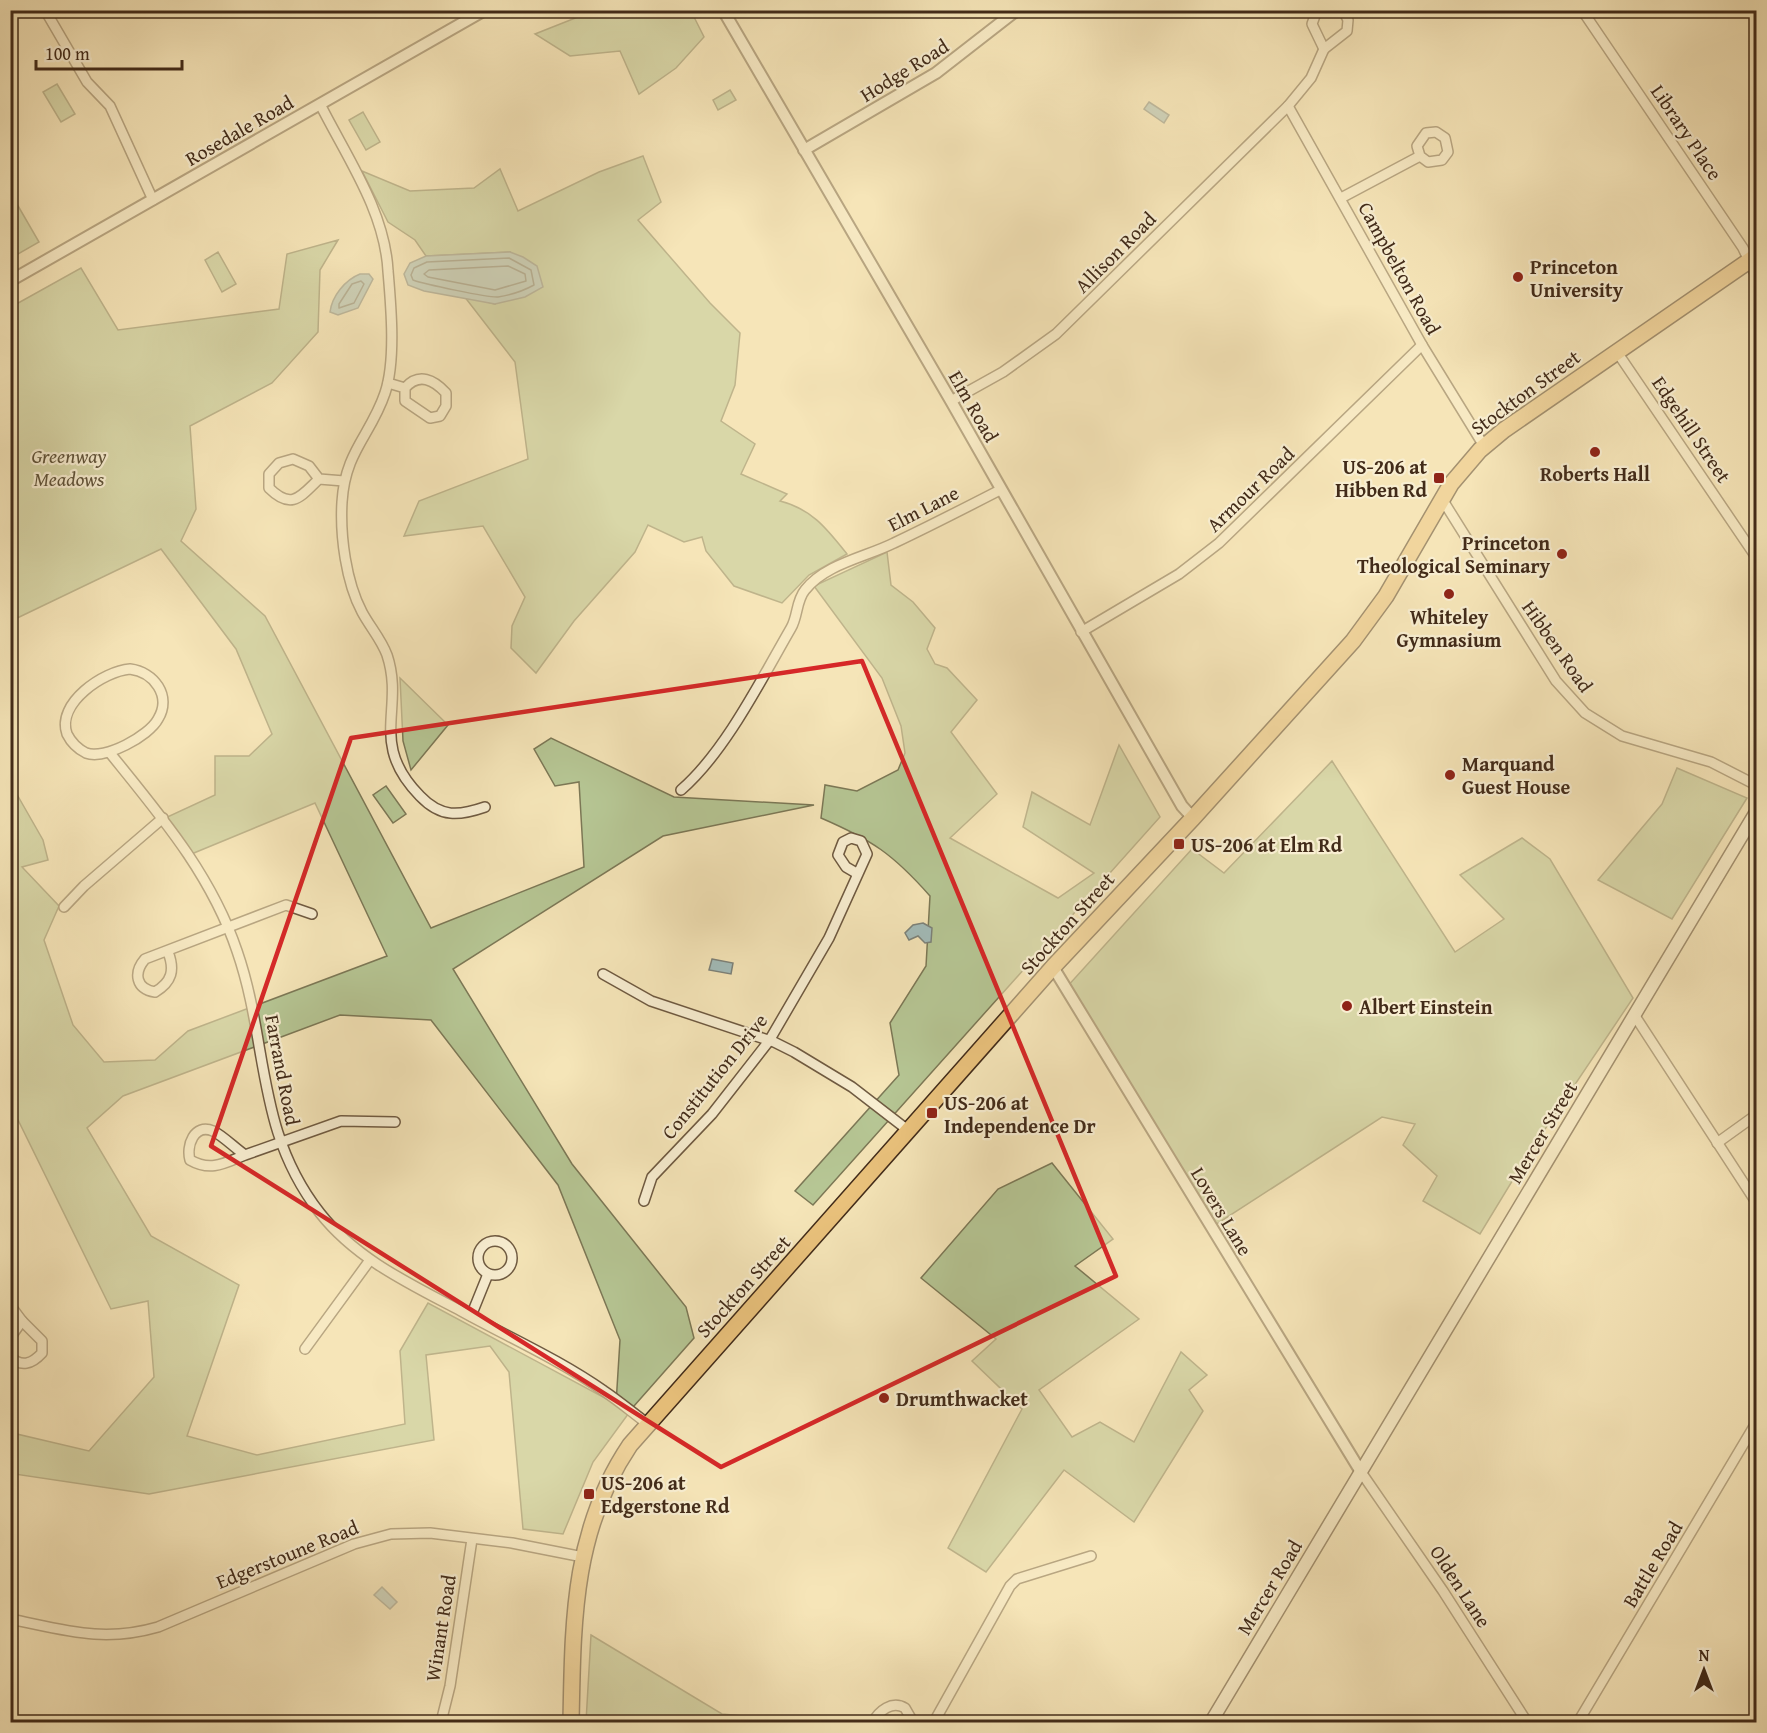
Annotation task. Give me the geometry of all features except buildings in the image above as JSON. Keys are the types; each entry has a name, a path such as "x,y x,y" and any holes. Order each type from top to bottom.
{"highway":[{"name":"Stockton Street","path":"571,1722 573,1616 583,1557 606,1484 630,1445 1053,967 1193,818 1370,619 1463,468 1484,446 1753,259"}],"main road":[{"name":"Mercer Street","path":"1361,1472 1756,812"},
{"name":"Mercer Road","path":"1211,1722 1361,1472"}],"street":[{"path":"45,10 87,82 110,106 153,200"},
{"name":"Rosedale Road","path":"10,281 485,10"},
{"name":"Elm Road","path":"723,10 951,401 1182,806 1193,818"},
{"name":"Hodge Road","path":"804,150 936,73 1017,10"},
{"path":"1317,10 1312,24 1324,49 1347,31 1348,20 1343,10"},
{"name":"Library Place","path":"1582,10 1753,259 1756,276"},
{"name":"Allison Road","path":"951,401 1012,366 1064,327 1288,106 1311,78 1324,49"},
{"path":"320,104 375,213 382,232 388,271 390,367 388,383 378,409 356,447 344,481 342,506 348,575 361,609 380,639 391,670 390,735 395,760 407,783 426,802 444,814 461,815 485,807"},
{"name":"Campbelton Road","path":"1288,106 1422,345 1484,446"},
{"path":"1341,198 1420,156"},
{"name":"Armour Road","path":"1082,632 1179,573 1219,543 1422,345"},
{"name":"Edgehill Street","path":"1617,352 1756,557"},
{"path":"423,378 438,384 446,393 446,406 440,416 430,418 405,400 405,388 412,381 423,378"},
{"path":"388,383 405,388"},
{"path":"319,479 297,500 290,501 277,496 269,488 269,474 279,463 293,459 309,466 319,479 344,481"},
{"name":"Elm Lane","path":"681,790 700,773 721,744 793,624 800,598 806,588 829,571 1000,490"},
{"name":"Hibben Road","path":"1442,499 1556,681 1585,713 1622,736 1711,762 1756,785"},
{"path":"138,670 153,679 158,686 163,702 162,711 152,727 110,753 92,754 76,746 66,731 66,712 76,697 114,672 138,670"},
{"name":"Farrand Road","path":"110,753 163,818 202,874 229,927 246,978 265,1087 280,1143 299,1183 321,1214 351,1245 370,1260 583,1377 648,1424"},
{"path":"64,907 84,886 163,818"},
{"name":"Constitution Drive","path":"644,1201 652,1177 712,1113 769,1041 811,972 858,874"},
{"path":"168,952 172,974 170,980 155,992 148,991 141,986 136,976 145,958 168,952 286,905 312,914"},
{"name":"Lovers Lane","path":"1053,967 1361,1472"},
{"path":"603,974 662,1005 769,1041 821,1066 909,1131"},
{"path":"1635,1016 1717,1143 1737,1168 1756,1202"},
{"path":"1717,1143 1756,1115"},
{"path":"245,1155 213,1131 202,1130 191,1137 187,1150 190,1160 201,1166 214,1168 341,1121 395,1122"},
{"path":"305,1349 370,1260"},
{"path":"471,1316 488,1274"},
{"path":"10,1305 42,1341 42,1353 34,1361 24,1364 16,1362 10,1356"},
{"path":"10,1338 22,1321"},
{"name":"Battle Road","path":"1578,1722 1756,1423"},
{"name":"Olden Lane","path":"1361,1472 1443,1590 1527,1722"},
{"name":"Edgerstoune Road","path":"10,1619 96,1636 139,1633 158,1628 374,1538 412,1532 512,1543 583,1557"},
{"name":"Winant Road","path":"441,1722 450,1686 472,1539"},
{"path":"934,1722 1010,1586 1017,1579 1091,1556"},
{"path":"873,1722 887,1707 897,1705 905,1708 913,1722"}],"highlighted area":[{"path":"862,661 1116,1276 721,1467 211,1146 351,738"}],"green space":[{"path":"593,11 691,11 704,37 676,68 639,94 620,51 570,56 535,34"},
{"path":"57,84 75,114 61,122 43,92"},
{"path":"730,90 736,100 718,110 713,100"},
{"path":"363,112 380,142 366,150 349,120"},
{"path":"643,156 661,202 638,220 710,303 740,333 735,385 721,421 755,444 741,474 787,494 780,501 801,509 818,521 847,554 809,575 782,603 734,586 706,551 702,537 684,542 648,525 635,552 574,621 536,673 511,648 512,626 525,597 483,526 404,536 419,501 528,459 515,362 464,296 495,304 510,252 426,256 415,240 388,222 362,171 410,191 474,188 500,169 518,211 599,172"},
{"path":"10,192 39,242 11,258 10,258"},
{"name":"Greenway Meadows","path":"338,240 320,270 318,332 272,383 190,426 196,509 181,541 265,616 431,928 584,867 579,782 555,786 534,749 551,738 674,797 814,805 663,836 453,969 572,1164 686,1307 694,1338 634,1406 593,1462 563,1534 523,1529 509,1372 490,1346 426,1355 434,1440 149,1494 15,1474 11,1489 11,1418 17,1434 89,1451 154,1377 148,1301 111,1309 18,1120 11,1111 11,784 43,840 48,860 22,867 59,906 44,940 73,1025 104,1062 155,1060 188,1031 387,956 315,803 189,855 163,819 215,795 215,756 249,756 272,734 236,649 161,549 11,621 11,307 81,268 118,330 279,309 287,254","holes":["340,1015 431,1020 558,1185 620,1340 616,1404 428,1303 400,1351 405,1424 257,1455 187,1436 239,1285 151,1236 87,1128 123,1096"]},
{"path":"218,252 236,284 222,292 205,260"},
{"path":"887,552 891,585 913,602 935,628 927,649 935,664 947,668 977,700 951,732 997,794 950,838 1058,898 1094,873 1023,827 1032,792 1090,825 1119,745 1160,817 813,1205 795,1191 899,1075 890,1023 926,966 930,896 905,869 881,850 868,841 821,818 825,785 857,791 898,770 905,753 901,726 882,678 814,586"},
{"path":"400,678 448,725 411,770 403,741"},
{"path":"1332,761 1455,952 1504,919 1460,875 1522,838 1550,859 1633,998 1531,1150 1480,1234 1423,1201 1437,1176 1403,1145 1415,1124 1382,1117 1209,1229 1065,989 1192,849 1224,873"},
{"path":"1677,768 1747,798 1672,919 1598,880 1662,804"},
{"path":"386,786 406,814 393,823 373,795"},
{"path":"1052,1163 1113,1239 1075,1266 1139,1319 1039,1390 1072,1437 1100,1422 1134,1442 1181,1352 1207,1375 1189,1390 1203,1411 1134,1522 1064,1470 986,1572 948,1548 1022,1409 972,1361 996,1339 921,1278 998,1189"},
{"path":"591,1635 722,1714 806,1722 586,1722"}],"water":[{"path":"1149,102 1169,115 1164,123 1144,109"},
{"path":"510,252 537,266 543,287 525,297 495,304 424,291 408,285 404,274 410,263 426,256"},
{"path":"360,274 369,274 373,279 358,308 338,315 330,312 333,300 340,289"},
{"path":"923,923 932,928 931,942 925,943 918,936 909,940 905,933 913,925"},
{"path":"712,959 733,963 731,974 709,970"},
{"path":"382,1587 397,1602 390,1609 374,1595"}],"place":[{"name":"Princeton University","path":"1518,277"},
{"name":"Roberts Hall","path":"1595,452"},
{"name":"US-206 at Hibben Rd","path":"1439,478"},
{"name":"Princeton Theological Seminary","path":"1562,554"},
{"name":"Whiteley Gymnasium","path":"1449,594"},
{"name":"Marquand Guest House","path":"1450,775"},
{"name":"US-206 at Elm Rd","path":"1179,844"},
{"name":"Albert Einstein","path":"1347,1006"},
{"name":"US-206 at Independence Dr","path":"932,1113"},
{"name":"Drumthwacket","path":"884,1398"},
{"name":"US-206 at Edgerstone Rd","path":"589,1494"}]}
